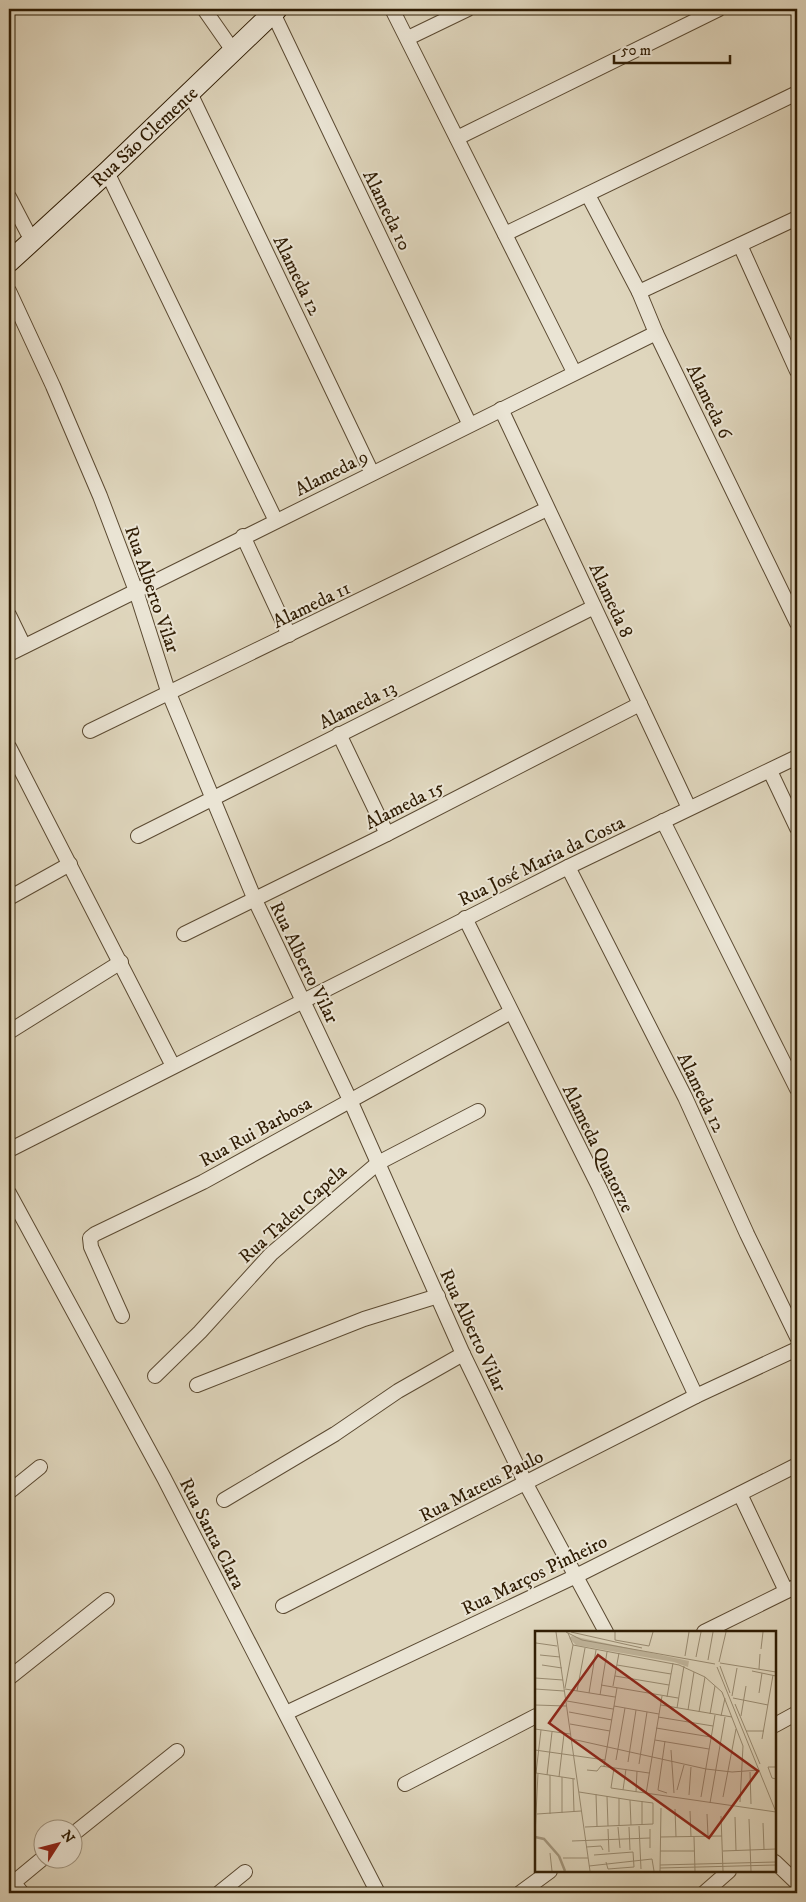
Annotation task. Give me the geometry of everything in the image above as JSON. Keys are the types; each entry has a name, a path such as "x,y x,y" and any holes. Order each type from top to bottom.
{"main road":[{"name":"Rua São Clemente","path":"9,262 107,172 275,11"}],"street":[{"path":"204,9 234,52"},
{"path":"392,9 574,372"},
{"path":"408,38 468,9"},
{"path":"457,138 719,9"},
{"name":"Alameda 10","path":"275,11 469,424"},
{"name":"Alameda 12","path":"190,93 372,472"},
{"path":"505,234 797,93"},
{"path":"107,172 276,521"},
{"name":"Alameda 6","path":"588,195 638,292 656,333 797,623"},
{"path":"9,197 32,241"},
{"path":"638,292 797,218"},
{"path":"740,245 797,371"},
{"name":"Rua Alberto Vilar","path":"9,291 53,386 100,496 136,591 168,691 254,900 350,1100 463,1354 526,1484 574,1577 605,1631"},
{"name":"Alameda 9","path":"9,654 243,536 656,333"},
{"name":"Alameda 8","path":"500,409 689,808"},
{"name":"Alameda 11","path":"90,731 168,691 289,635 547,509"},
{"path":"243,536 289,635"},
{"name":"Alameda 13","path":"138,836 594,607"},
{"path":"9,615 24,646"},
{"name":"Alameda 15","path":"184,934 387,834 640,704"},
{"path":"339,734 387,834"},
{"path":"9,746 12,761 70,864 173,1066"},
{"name":"Rua José Maria da Costa","path":"9,1150 465,918 797,757"},
{"path":"770,771 797,828"},
{"path":"663,822 797,1089"},
{"path":"9,898 70,864"},
{"name":"Alameda 12","path":"568,867 685,1097 747,1234 797,1337"},
{"name":"Alameda Quatorze","path":"465,918 598,1187 696,1396"},
{"path":"9,1032 121,962"},
{"name":"Rua Rui Barbosa","path":"122,1316 91,1247 90,1238 95,1234 203,1182 511,1012"},
{"name":"Rua Tadeu Capela","path":"155,1376 200,1332 271,1254 378,1163 478,1111"},
{"name":"Rua Santa Clara","path":"9,1193 26,1229 104,1364 378,1893"},
{"path":"197,1385 364,1319 438,1296"},
{"name":"Rua Mateus Paulo","path":"283,1606 696,1396 797,1349"},
{"path":"224,1500 335,1434 398,1391 463,1354"},
{"name":"Rua Marços Pinheiro","path":"286,1713 574,1577 797,1464"},
{"path":"9,1492 40,1467"},
{"path":"706,1631 792,1589 740,1494"},
{"path":"9,1678 107,1600"},
{"path":"776,1724 797,1713"},
{"path":"405,1784 535,1717"},
{"path":"82,1827 177,1751"},
{"path":"776,1863 797,1884"},
{"path":"15,1884 32,1868"},
{"path":"219,1893 245,1872"},
{"path":"520,1893 549,1872"},
{"path":"704,1893 727,1872"}]}
